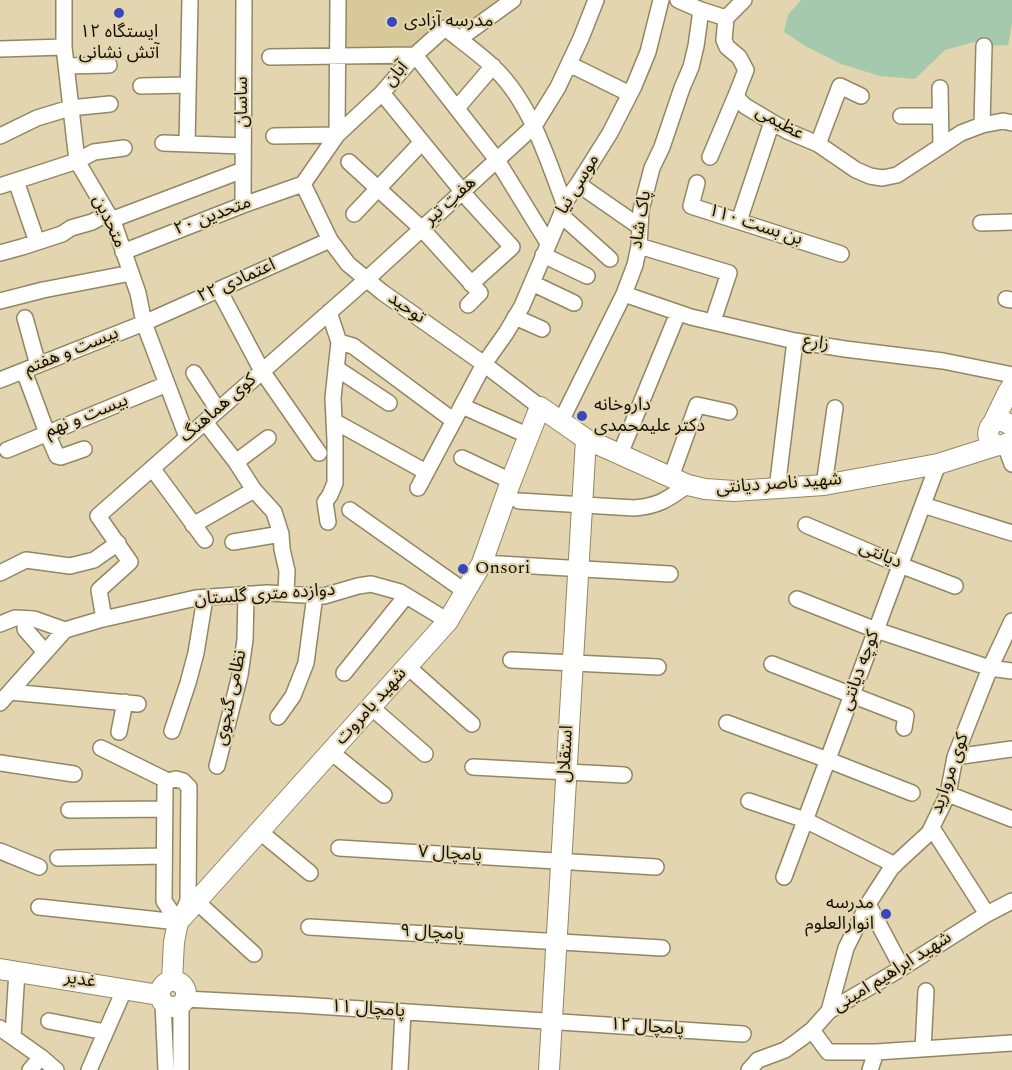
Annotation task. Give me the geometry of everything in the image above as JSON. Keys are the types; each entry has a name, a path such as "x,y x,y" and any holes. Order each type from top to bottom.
{"main road":[{"name":"شهید ناصر دیانتی","path":"540,407 586,439 680,481 705,489 734,491 825,485 938,464 963,456 1004,434 1008,392 1012,386"},
{"path":"1004,434 1012,400"},
{"name":"شهید بامروت","path":"178,922 448,621 482,563 540,407"},
{"name":"استقلال","path":"549,1070 586,439"},
{"path":"172,996 174,942 178,922"},
{"name":"غدیر","path":"8,970 172,996"}],"street":[{"name":"متحدین","path":"64,0 64,47 77,161 109,217 123,252 138,293 144,323 187,437"},
{"path":"187,144 190,0"},
{"name":"ساسان","path":"243,205 244,0"},
{"path":"274,136 337,135 338,0"},
{"path":"513,0 459,39 493,66 515,93 534,126 562,209 610,259"},
{"name":"هفتِ تیر","path":"367,279 534,126 558,87 582,38 597,0"},
{"name":"موسی نیا","path":"418,488 484,364 515,317 532,283 562,209 610,133 630,94 648,52 661,0"},
{"path":"678,0 726,18 744,0"},
{"name":"پاک شاد","path":"561,421 624,294 634,265 639,246 641,210 652,168 691,67 701,10"},
{"name":"عظیمی","path":"726,18 724,40 727,47 739,57 746,69 737,93 738,99 787,132 818,144 856,170 882,178 897,175 940,146"},
{"name":"آبان","path":"303,184 337,135 382,93 415,55 444,28 459,39"},
{"path":"982,125 984,46"},
{"path":"0,49 64,47"},
{"path":"270,57 415,55 497,160 546,249 587,276"},
{"path":"569,64 630,94"},
{"path":"66,66 109,65"},
{"path":"457,108 493,66"},
{"path":"141,86 188,85"},
{"path":"818,144 840,86 861,96"},
{"path":"940,87 940,146"},
{"path":"382,93 512,247 471,284"},
{"path":"710,157 737,93"},
{"path":"0,136 37,118 70,108 110,104"},
{"path":"901,116 940,116"},
{"path":"940,146 961,133 982,125 1003,121 1012,123"},
{"path":"739,221 772,122"},
{"path":"354,214 422,142"},
{"path":"163,143 243,146"},
{"path":"0,186 77,161 94,152 124,148"},
{"path":"349,162 422,229 480,294 468,305"},
{"path":"0,253 62,234 71,228 243,170"},
{"path":"16,181 38,242"},
{"name":"بن بست ۱۱۰","path":"697,183 691,206 841,254"},
{"name":"متحدین ۲۰","path":"123,252 303,184"},
{"name":"توحید","path":"303,184 330,240 348,264 382,292 484,364 540,407"},
{"path":"578,184 640,227"},
{"path":"981,224 1012,222"},
{"name":"اعتمادی ۲۲","path":"144,323 330,240"},
{"path":"639,246 729,273 712,321"},
{"path":"0,301 130,273"},
{"name":"کوی هماهنگ","path":"118,543 98,516 367,279"},
{"path":"532,283 574,303"},
{"path":"219,290 262,371 319,453"},
{"name":"زارع","path":"624,294 678,313 795,341 942,361 1012,375"},
{"path":"328,522 325,502 334,483 333,398 339,342 329,312"},
{"path":"620,454 678,313"},
{"path":"515,317 542,329"},
{"path":"25,318 31,368 47,434 57,456 62,457 84,449"},
{"name":"بیست و هفتم","path":"0,380 144,323"},
{"path":"777,489 795,341"},
{"path":"339,342 353,346 454,421"},
{"path":"336,368 389,403"},
{"path":"194,373 218,410"},
{"name":"بیست و نهم","path":"6,450 167,384"},
{"path":"519,501 634,508 668,500 680,481 697,405 729,412"},
{"path":"462,406 529,436"},
{"path":"825,485 835,408"},
{"path":"334,421 426,472"},
{"path":"205,422 254,490 274,512 281,534 287,570 286,594"},
{"path":"1004,434 1012,464"},
{"path":"236,462 268,438"},
{"path":"462,458 511,481"},
{"name":"کوچه دیانتی","path":"784,877 938,464"},
{"path":"152,468 205,540"},
{"path":"193,525 254,490"},
{"path":"923,505 1012,533"},
{"path":"350,510 466,592"},
{"name":"دیانتی","path":"806,525 955,586"},
{"path":"233,542 281,534"},
{"path":"0,573 26,560 70,566 94,560 118,543 130,562 99,590 104,619"},
{"path":"482,563 670,573"},
{"name":"دوازده متری گلستان","path":"65,630 196,598 267,593 324,596 371,584 400,592 448,621"},
{"name":"نظامی گنجوی","path":"217,766 240,675 245,640 246,595"},
{"path":"278,717 293,696 306,663 315,595"},
{"path":"344,673 406,596"},
{"path":"172,731 196,653 205,598"},
{"path":"797,599 876,630 990,668 1012,671"},
{"path":"0,624 15,618 34,619 65,630 5,698"},
{"name":"کوی مروارید","path":"829,1011 846,948 868,904 895,865 932,828 948,794 955,757 990,668 1012,623"},
{"path":"25,629 45,652"},
{"path":"511,660 658,667"},
{"path":"772,664 906,716 904,728"},
{"path":"408,667 472,724"},
{"path":"5,698 131,703 119,732"},
{"path":"371,707 425,754"},
{"path":"727,723 828,759 912,793"},
{"path":"101,748 168,781 176,779 183,781 189,787 188,901 178,922"},
{"path":"955,757 1012,749"},
{"path":"331,752 384,795"},
{"path":"0,763 74,774"},
{"path":"473,767 624,775"},
{"path":"168,781 165,786 164,809 164,901 178,922"},
{"path":"948,794 1012,819"},
{"path":"749,801 805,820 895,865"},
{"path":"69,810 164,809"},
{"path":"932,828 987,914"},
{"path":"259,831 310,873"},
{"name":"پامچال ۷","path":"339,848 656,867"},
{"path":"0,850 39,867"},
{"path":"58,858 164,856"},
{"path":"196,901 254,954"},
{"name":"شهید ابراهیم امینی","path":"749,1070 758,1060 785,1050 812,1030 829,1011 1012,901"},
{"path":"868,904 902,968"},
{"path":"39,907 178,922"},
{"name":"پامچال ۹","path":"309,927 662,948"},
{"path":"8,970 13,1036"},
{"path":"89,1070 125,988"},
{"path":"923,1049 926,991"},
{"path":"166,1070 172,996"},
{"path":"172,996 181,1070"},
{"name":"پامچال ۱۱","path":"172,996 551,1022"},
{"path":"400,1070 403,1012"},
{"path":"49,1022 105,1032"},
{"name":"پامچال ۱۲","path":"551,1022 743,1034"},
{"path":"0,1028 56,1070"},
{"path":"812,1030 828,1052 876,1052 1012,1043"},
{"path":"870,1070 876,1052"},
{"path":"30,1070 41,1057"}],"shaded area":[{"name":"مدرسه آزادی","path":"345,0 499,0 461,26 457,27 444,17 411,50 345,51"}],"green space":[{"path":"801,0 1012,0 1012,23 1008,45 984,46 974,42 945,50 915,79 880,76 841,64 807,47 784,32 788,15"}],"place":[{"name":"ایستگاه ۱۲ آتش نشانی","path":"119,13"},
{"name":"مدرسه آزادی","path":"392,22"},
{"name":"داروخانه دکتر علیمحمدی","path":"582,416"},
{"name":"Onsori","path":"463,569"},
{"name":"مدرسه انوارالعلوم","path":"886,914"}]}
